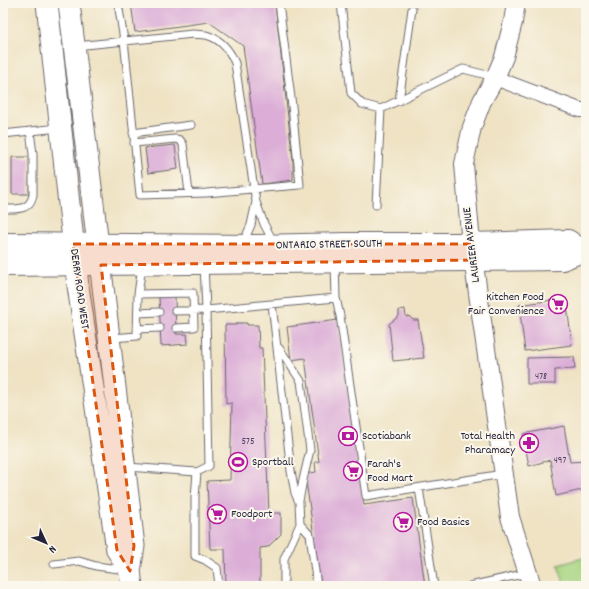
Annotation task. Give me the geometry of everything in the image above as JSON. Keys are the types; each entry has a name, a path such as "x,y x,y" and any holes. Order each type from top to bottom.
{"main road":[{"name":"DERRY ROAD WEST","path":"47,3 63,47 100,255 134,546 131,578"},
{"name":"DERRY ROAD WEST","path":"69,3 63,47 61,127 74,254 117,550 131,578"},
{"name":"ONTARIO STREET SOUTH","path":"74,254 209,255 472,252 568,241 584,251"},
{"path":"3,244 74,254"},
{"name":"ONTARIO STREET SOUTH","path":"100,255 142,264 209,255 241,246 276,246 341,253"},
{"path":"3,266 74,254"}],"street":[{"name":"LAURIER AVENUE","path":"516,3 504,57 495,78 482,101 472,126 464,164 472,252 510,517 530,579"},
{"path":"495,78 580,110 586,110"}],"lane":[{"path":"118,3 124,40 140,195 189,194 300,185 292,106 278,3"},
{"path":"342,3 351,93 362,104 381,109 463,69 495,78"},
{"path":"399,101 412,9"},
{"path":"63,47 193,34 209,36 219,41 232,54 235,63 256,202 264,224 276,246"},
{"path":"376,205 381,109"},
{"path":"133,134 191,125"},
{"path":"3,134 61,127"},
{"path":"3,209 23,208 28,206 34,195 30,131"},
{"path":"134,142 175,139 180,140 183,144 189,194"},
{"path":"241,246 251,225 256,202"},
{"path":"341,253 336,298 340,316 366,496 504,474"},
{"path":"124,467 197,472 209,466 206,310 209,255"},
{"path":"110,338 137,336 138,294 142,264"},
{"path":"138,294 193,293 194,327 176,328"},
{"path":"175,311 206,310 336,298"},
{"path":"272,304 278,346 280,382 291,471 295,493 299,502"},
{"path":"138,313 159,312"},
{"path":"137,329 160,328"},
{"path":"278,346 301,381 310,450 299,502 300,524 284,559 284,586"},
{"path":"197,472 194,498 195,556 205,560 217,568 219,586"},
{"path":"419,488 434,586"},
{"path":"300,524 310,535 317,586"},
{"path":"54,564 79,561 131,578"},
{"path":"470,586 530,579"}],"highlighted area":[{"path":"73,244 471,244 473,260 101,265 134,546 130,571 117,550"}],"green space":[{"path":"586,557 586,586 565,586 558,565"}],"building":[{"path":"131,3 275,3 293,161 293,180 262,184 243,46 209,22 135,32"},
{"path":"175,145 178,169 148,173 145,148"},
{"path":"12,157 30,157 29,194 12,194"},
{"path":"159,296 175,296 176,334 187,334 188,344 161,346"},
{"path":"566,298 572,345 525,351 519,305"},
{"path":"405,309 406,317 409,316 413,320 418,320 424,358 393,361 389,324 399,316 399,310"},
{"path":"338,320 364,505 413,498 425,586 321,586 305,474 316,472 315,462 319,462 305,358 291,360 287,327"},
{"path":"237,323 258,325 259,348 262,348 269,513 281,513 281,534 268,547 260,548 260,586 226,586 225,549 210,549 207,481 230,480 232,403 226,404 225,325 236,325"},
{"path":"574,357 575,369 555,370 555,384 527,384 527,358"},
{"path":"564,426 570,462 586,461 586,489 556,496 550,460 529,466 523,434"}],"waterway":[{"path":"578,586 586,582"}],"place":[{"name":"Kitchen Food Fair Convenience","path":"558,304"},
{"name":"Scotiabank","path":"348,436"},
{"name":"Total Health Pharamacy","path":"529,443"},
{"name":"Sportball","path":"238,462"},
{"name":"Farah's Food Mart","path":"353,471"},
{"name":"Foodport","path":"217,514"},
{"name":"Food Basics","path":"403,522"}]}
